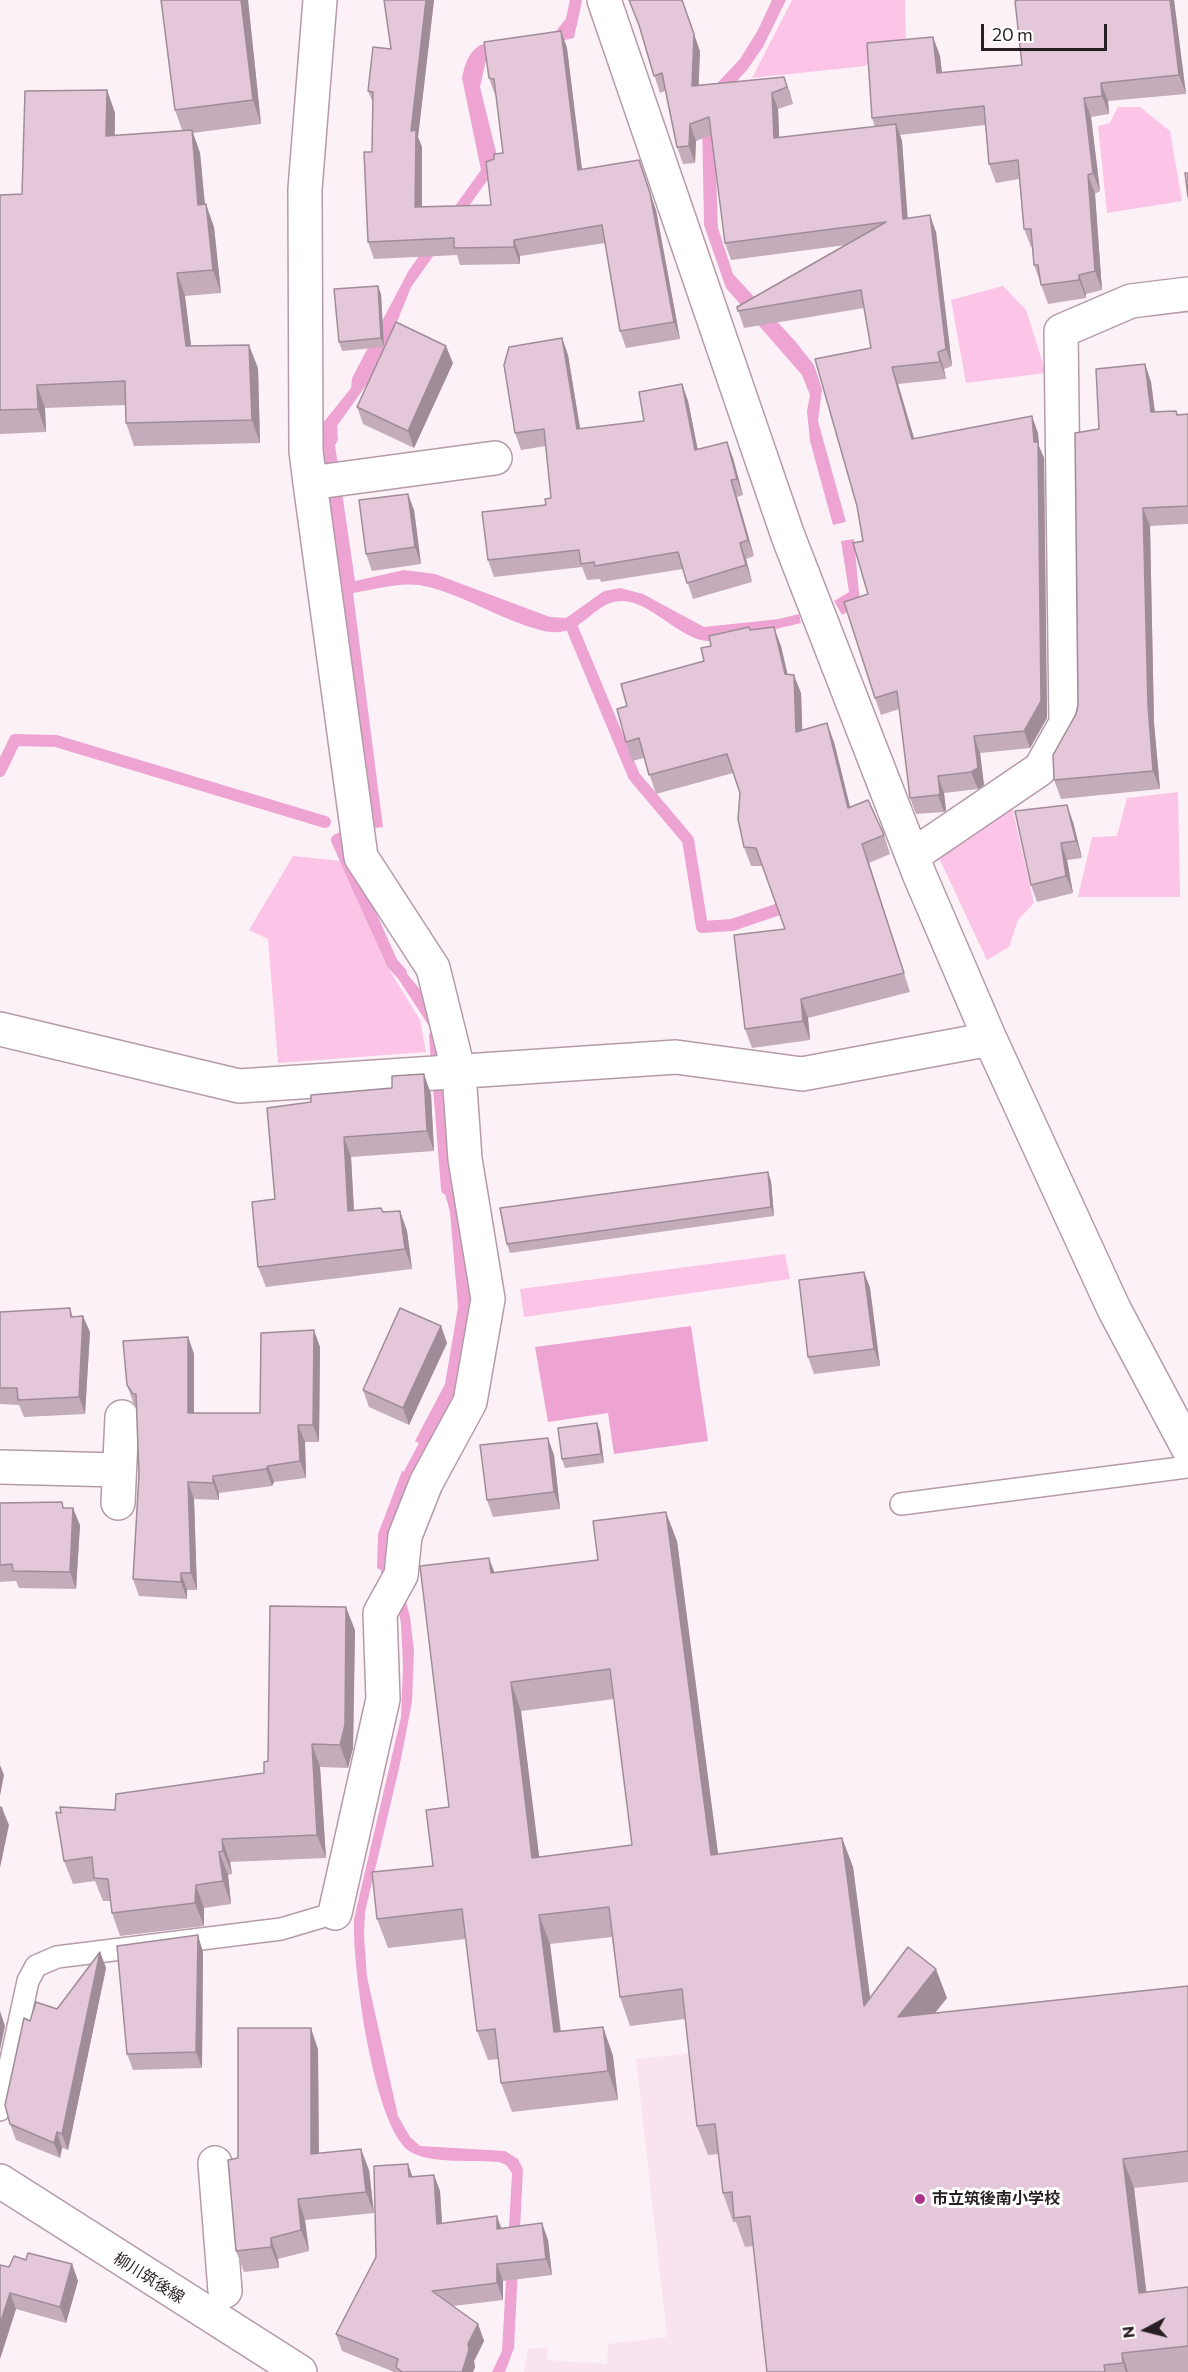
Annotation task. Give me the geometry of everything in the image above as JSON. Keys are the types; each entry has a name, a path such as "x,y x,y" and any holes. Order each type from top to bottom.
{"street":[{"path":"320,0 305,189 306,451 327,480 361,857 433,968 459,1073 465,1159 488,1299 470,1402 426,1483 405,1536 401,1575 380,1612 383,1699 335,1912"},
{"path":"604,0 788,536 912,856 990,1039 1114,1309 1188,1448"},
{"path":"912,856 1040,769 1066,723 1061,331 1131,301 1188,294"},
{"path":"327,480 495,458"},
{"path":"0,1029 239,1086 676,1057 802,1074 990,1039"},
{"path":"118,1503 122,1418"},
{"path":"0,1467 119,1470"},
{"path":"215,2163 225,2291"},
{"name":"柳川筑後線","path":"0,2181 300,2372"}],"lane":[{"path":"901,1504 1188,1467"},
{"path":"0,2110 28,1982 36,1966 57,1957 281,1929 335,1912"}],"shaded area":[{"path":"772,0 786,0 763,47 747,70 722,97 714,119 718,228 733,274 814,365 822,389 818,421 846,522 833,525 810,441 807,411 810,395 802,375 726,288 704,225 702,117 707,94 740,59 758,30"},
{"path":"792,0 905,0 906,45 876,48 866,66 752,78"},
{"path":"568,16 578,17 574,38 492,56 486,60 480,87 499,164 411,287 385,352 367,384 337,426 338,440 335,445 355,581 404,570 435,574 550,617 566,618 604,591 620,588 643,594 704,627 779,619 799,614 801,623 743,637 707,641 686,634 643,607 632,602 621,601 610,603 566,631 554,632 526,626 443,591 420,585 391,586 353,593 383,827 368,829 324,456 323,423 351,388 352,378 409,270 481,170 462,78 470,55 480,45 556,31"},
{"path":"1118,107 1140,107 1170,131 1182,201 1107,213 1098,126 1110,123"},
{"path":"1003,286 1026,310 1046,373 966,383 951,300"},
{"path":"854,539 860,604 842,615 834,601 849,592 841,541"},
{"path":"1178,792 1180,897 1078,897 1092,837 1117,836 1127,798"},
{"path":"1012,807 1034,903 1018,920 1009,947 987,960 938,856"},
{"path":"293,856 341,861 384,961 420,1020 426,1052 278,1063 268,939 249,930"},
{"path":"395,959 436,1009 441,1046 434,1046 429,1026 388,963"},
{"path":"448,1172 453,1181 466,1251 465,1262 471,1303 455,1394 428,1448 415,1441 445,1384 458,1307 450,1212 440,1176"},
{"path":"785,1254 790,1279 524,1317 520,1289"},
{"path":"691,1326 708,1441 614,1454 608,1413 548,1422 535,1347"},
{"path":"402,1471 412,1475 389,1537 410,1617 414,1651 412,1702 400,1764 365,1912 367,1977 398,2116 410,2137 420,2146 505,2151 518,2159 523,2169 514,2348 505,2372 492,2372 502,2351 512,2173 506,2165 499,2162 439,2160 417,2155 409,2151 396,2135 375,2078 367,2042 357,1971 354,1919 401,1717 403,1666 401,1624 398,1607 381,1580 381,1570 377,1568 378,1534"},
{"name":"市立筑後南小学校","path":"1188,2001 1188,2372 524,2372 528,2349 548,2347 547,2360 607,2364 608,2344 667,2337 636,2059"}],"building":[{"path":"161,0 241,0 253,100 175,110"},
{"path":"384,0 426,0 411,131 416,130 415,207 491,205 486,162 494,159 494,154 503,153 494,79 489,78 484,42 561,31 578,170 639,160 650,193 674,322 620,331 602,225 514,240 514,247 454,248 454,238 368,242 364,152 372,152 373,92 368,91 373,47 391,49"},
{"path":"629,0 682,0 694,34 692,86 784,77 787,87 772,93 774,138 896,124 903,219 930,215 946,349 938,352 940,362 892,367 912,439 1032,416 1034,442 1038,442 1041,701 1024,731 974,736 978,768 971,772 938,776 940,793 938,795 910,798 897,691 875,698 844,602 868,594 853,543 863,541 857,506 815,359 871,348 861,290 738,311 737,307 886,222 725,243 709,117 690,124 689,146 677,147 662,73 654,76"},
{"path":"1170,0 1179,75 1101,83 1102,96 1084,98 1093,173 1088,175 1095,271 1079,275 1079,280 1041,285 1038,265 1034,265 1031,229 1024,229 1018,160 989,164 984,106 872,118 867,43 933,37 937,73 1022,65 1015,1"},
{"path":"107,90 106,136 192,130 198,205 206,204 213,270 177,273 186,346 249,345 252,420 126,423 125,381 37,385 38,409 0,410 0,195 22,194 25,91"},
{"path":"1185,173 1188,173 1188,197"},
{"path":"378,286 381,338 339,342 334,289"},
{"path":"396,322 446,346 408,431 357,407"},
{"path":"562,338 577,429 644,421 639,392 682,384 695,450 727,442 737,479 731,480 748,540 740,543 746,565 687,583 678,552 595,566 594,562 581,564 579,550 488,560 482,512 546,505 545,499 551,498 544,429 515,433 504,365 509,347"},
{"path":"1145,364 1151,412 1176,411 1177,415 1188,414 1188,506 1143,508 1148,705 1153,771 1054,780 1053,755 1076,714 1078,705 1075,433 1099,429 1096,369"},
{"path":"408,494 415,547 366,554 359,500"},
{"path":"749,627 750,630 774,627 785,674 794,675 796,732 827,723 848,808 868,800 884,835 862,844 904,973 801,999 803,1021 745,1029 734,935 785,929 756,848 744,847 738,819 740,793 727,754 649,775 639,738 626,742 617,709 627,706 621,684 704,661 701,648 711,646 709,636"},
{"path":"1067,805 1076,841 1061,843 1066,876 1031,885 1015,811"},
{"path":"424,1074 427,1131 344,1137 348,1211 381,1208 383,1212 400,1211 405,1249 258,1267 252,1202 275,1199 267,1108 311,1102 311,1095 392,1088 392,1076"},
{"path":"768,1172 771,1207 507,1244 500,1208"},
{"path":"864,1272 874,1349 808,1357 799,1280"},
{"path":"70,1308 71,1317 83,1316 79,1397 18,1400 17,1388 0,1388 0,1312"},
{"path":"400,1308 441,1326 403,1408 363,1390"},
{"path":"314,1330 313,1425 298,1425 300,1461 268,1466 266,1469 213,1476 213,1483 188,1482 191,1573 181,1573 181,1582 133,1579 139,1474 136,1394 133,1394 127,1385 123,1341 188,1337 188,1413 260,1413 261,1333"},
{"path":"597,1423 601,1454 562,1459 558,1428"},
{"path":"548,1438 554,1492 487,1500 480,1445"},
{"path":"62,1502 63,1508 73,1508 70,1572 13,1571 12,1564 0,1565 0,1503"},
{"path":"666,1512 711,1855 842,1838 864,2006 908,1947 936,1969 898,2017 1188,1986 1188,2151 1123,2159 1139,2293 1188,2287 1188,2346 1122,2353 1123,2363 1104,2365 1105,2372 767,2372 750,2216 734,2218 732,2192 723,2193 715,2124 697,2126 682,1989 620,1997 609,1907 539,1915 554,2032 603,2027 608,2071 501,2083 495,2029 477,2031 462,1909 377,1919 372,1872 433,1866 426,1810 449,1807 420,1566 489,1558 491,1573 598,1560 593,1521","holes":["610,1669 632,1845 532,1858 511,1682"]},
{"path":"270,1606 346,1607 345,1725 340,1745 312,1744 317,1835 222,1839 223,1851 219,1852 223,1881 196,1885 195,1903 112,1913 108,1879 94,1878 92,1857 64,1861 56,1812 61,1813 60,1807 115,1810 116,1794 264,1773 264,1762 268,1761"},
{"path":"198,1935 196,2052 127,2054 117,1946"},
{"path":"100,1952 62,2134 57,2132 54,2143 10,2124 5,2105 24,2018 30,2021 36,2002 57,2009"},
{"path":"238,2028 311,2028 311,2154 361,2149 366,2192 298,2199 301,2230 271,2238 271,2247 236,2251 228,2160 238,2158"},
{"path":"408,2164 409,2177 434,2175 437,2224 497,2216 497,2229 542,2223 546,2259 497,2264 497,2283 432,2291 478,2324 468,2344 469,2350 462,2372 402,2372 396,2367 398,2359 336,2334 376,2257 374,2166"},
{"path":"28,2253 72,2264 60,2307 10,2293 0,2324 0,2265 9,2267 14,2256 26,2260"}],"waterway":[{"path":"567,30 571,24 576,0"},
{"path":"570,623 634,776 688,840 702,927 732,925 794,904"},
{"path":"0,771 15,740 56,741 325,822"},
{"path":"355,831 337,840 392,963 401,973"},
{"path":"435,1036 447,1189"},
{"path":"403,1486 431,1433"}],"place":[{"name":"市立筑後南小学校","path":"920,2199"}]}
